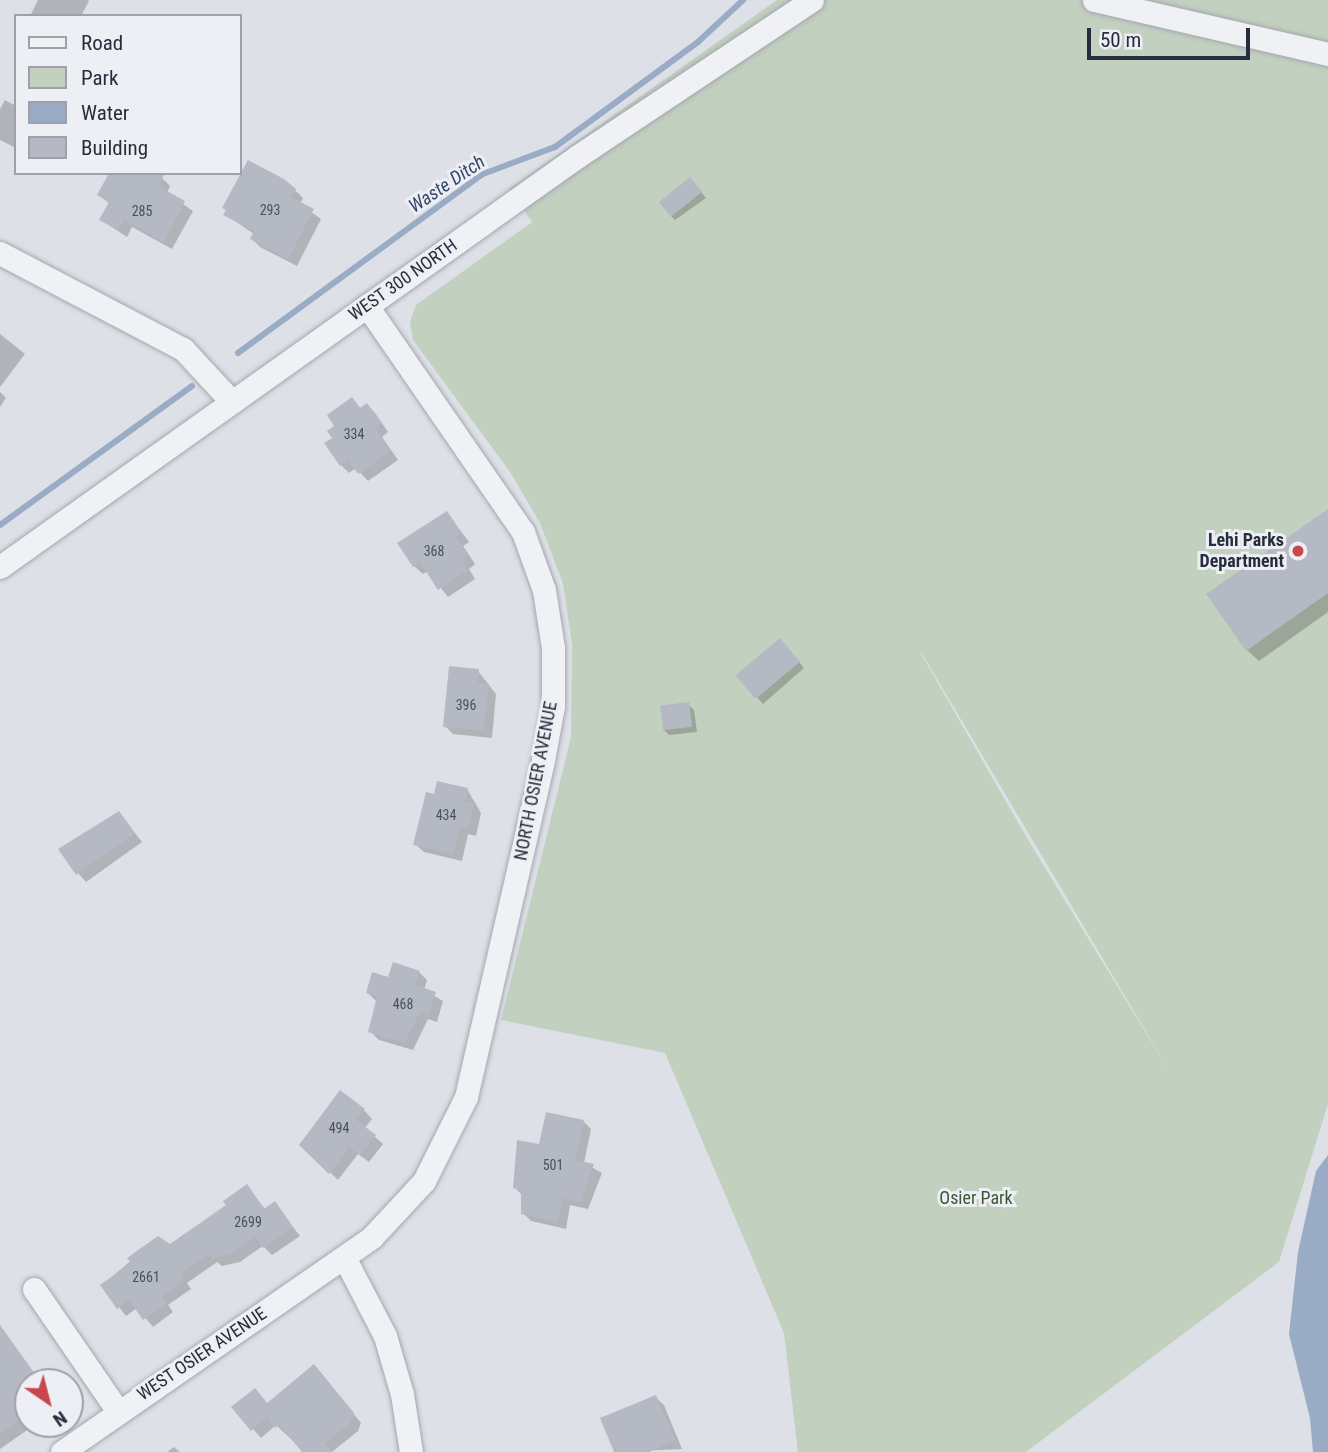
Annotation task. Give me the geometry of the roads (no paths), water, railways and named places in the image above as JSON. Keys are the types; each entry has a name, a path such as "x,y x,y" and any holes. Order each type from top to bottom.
{"street":[{"name":"WEST 300 NORTH","path":"0,568 367,306 812,0"},
{"path":"1094,0 1328,54"},
{"path":"0,253 183,349 232,401"},
{"name":"NORTH OSIER AVENUE","path":"345,1259 397,1213 424,1181 466,1097 553,706 553,648 544,590 523,532 367,306"},
{"path":"345,1259 385,1336 402,1394 411,1452"},
{"name":"WEST OSIER AVENUE","path":"62,1452 118,1411 345,1259"},
{"path":"34,1289 118,1411"}],"water":[{"path":"1328,1155 1328,1452 1313,1452 1310,1418 1289,1334 1298,1252 1316,1171"}],"waterway":[{"name":"Waste Ditch","path":"238,353 483,174 555,147 698,42 743,0"},
{"name":"Waste Ditch","path":"0,525 192,386"}],"place":[{"name":"Lehi Parks Department","path":"1298,551"}],"park label":[{"name":"Osier Park","path":"976,1198"}]}
